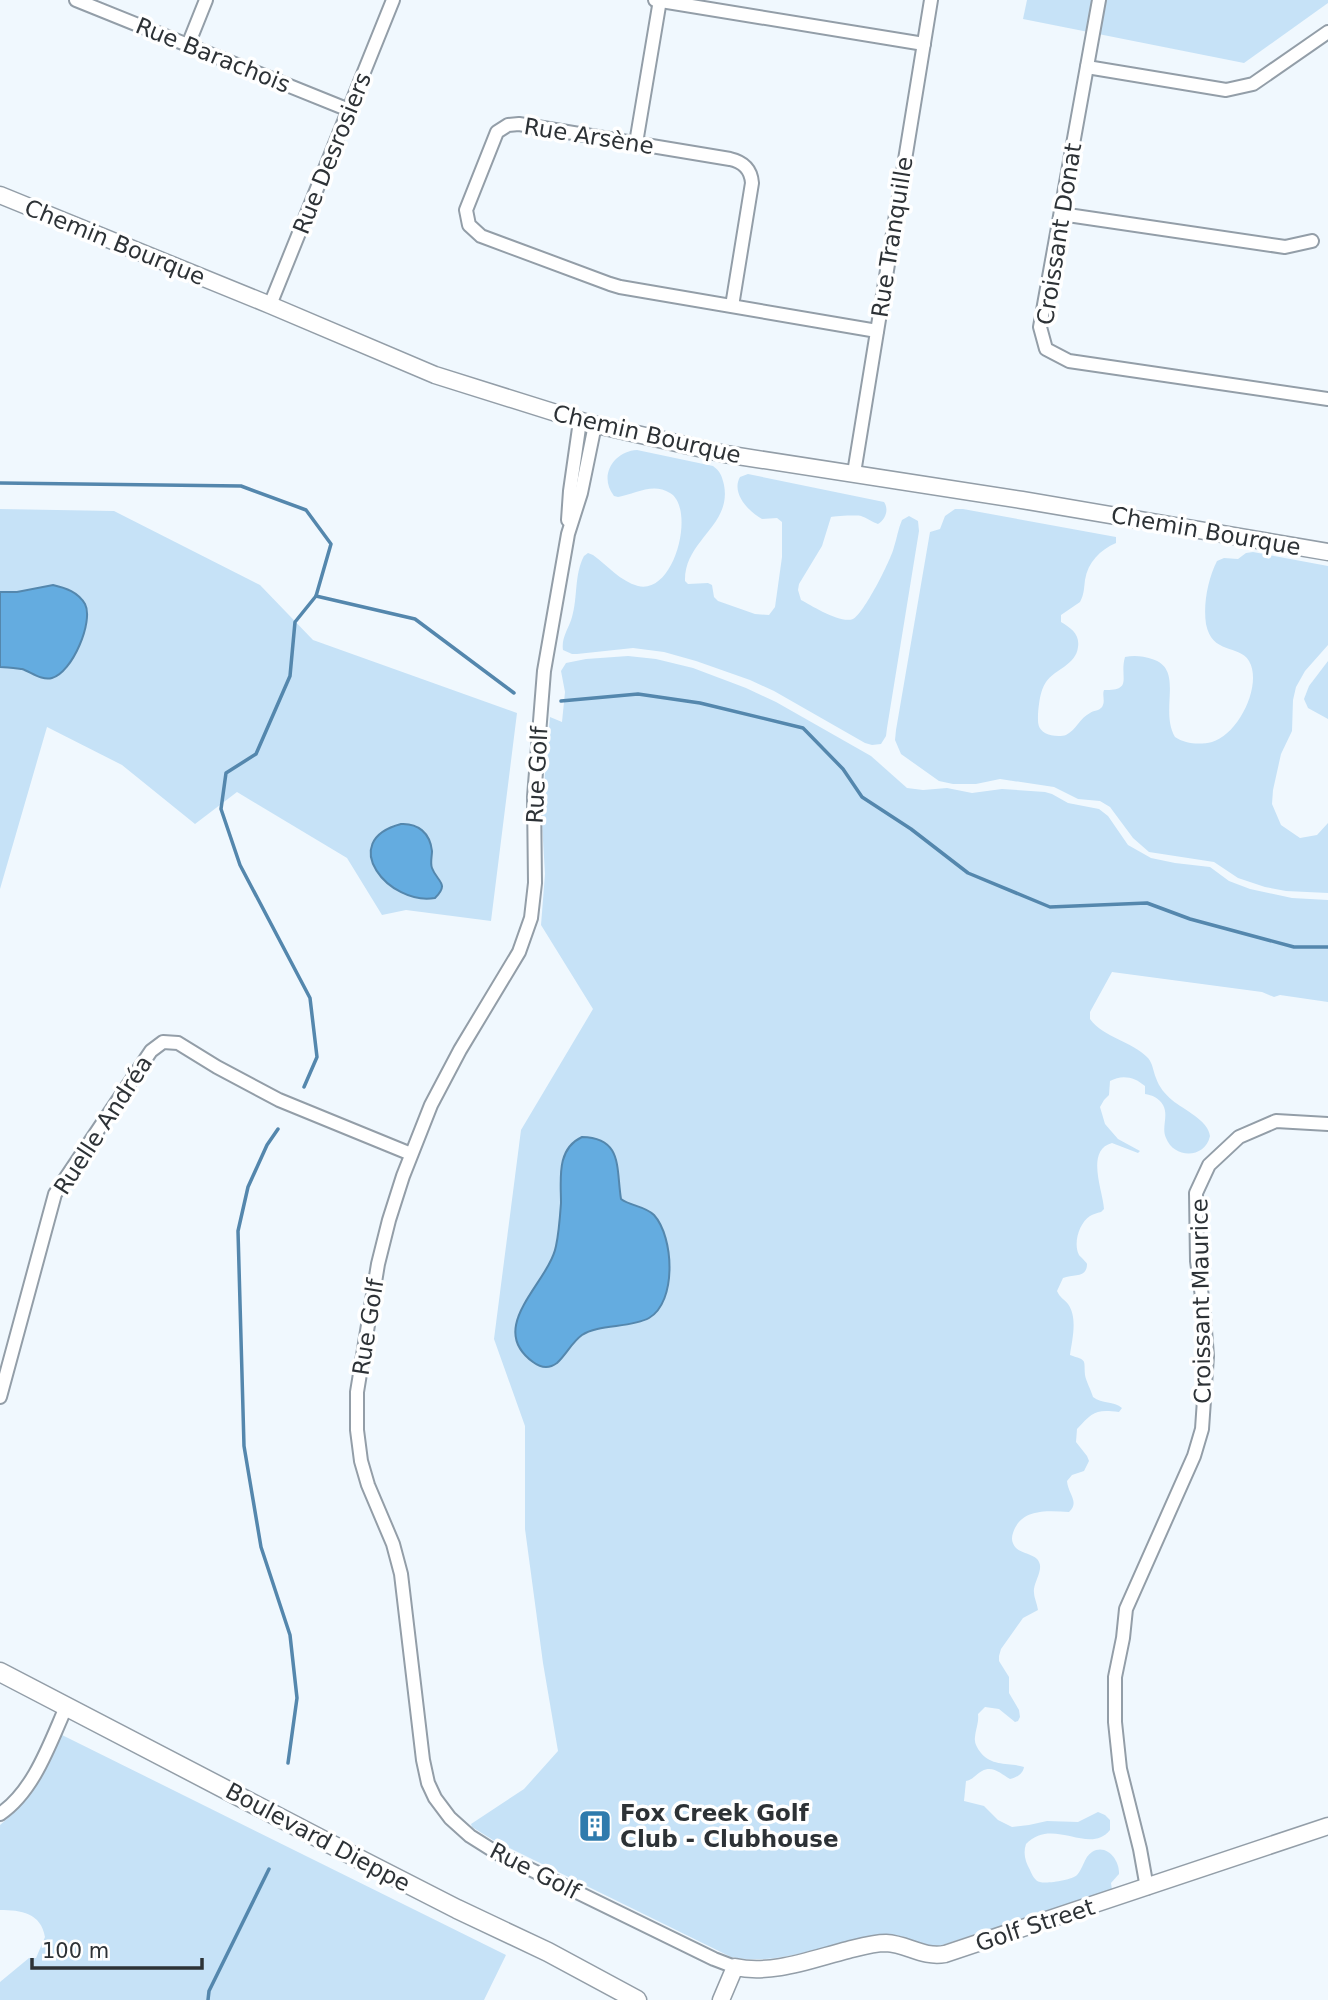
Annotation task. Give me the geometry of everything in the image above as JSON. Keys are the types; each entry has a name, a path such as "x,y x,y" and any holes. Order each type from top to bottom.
{"main road":[{"name":"Boulevard Dieppe","path":"0,1672 637,2000"}],"street":[{"name":"Rue Barachois","path":"76,0 349,110"},
{"path":"188,45 206,0"},
{"name":"Rue Desrosiers","path":"270,305 393,0"},
{"path":"636,144 658,0 924,44"},
{"name":"Rue Tranquille","path":"854,473 931,0"},
{"name":"Croissant Donat","path":"1099,0 1040,327 1046,349 1069,361 1328,399"},
{"path":"1087,67 1226,90 1253,85 1328,32"},
{"name":"Rue Arsène","path":"732,306 752,188 750,171 743,165 730,159 519,124 504,126 495,137 467,206 469,225 481,236 620,287 877,331"},
{"name":"Chemin Bourque","path":"0,195 435,375 588,423 725,454 1328,552"},
{"path":"1061,214 1285,247 1312,241"},
{"name":"Rue Golf","path":"588,423 570,491 568,534 544,671 534,797 535,883 531,918 519,952 431,1105 392,1211 378,1264 357,1392 358,1446 364,1472 393,1544 401,1574 423,1760 428,1783 435,1798 450,1818 486,1847 735,1967"},
{"name":"Ruelle Andréa","path":"0,1397 55,1194 151,1051 163,1042 178,1043 279,1100 411,1154"},
{"name":"Croissant Maurice","path":"1147,1888 1120,1769 1115,1722 1115,1676 1126,1609 1194,1456 1202,1429 1207,1356 1197,1261 1195,1193 1209,1165 1239,1137 1276,1121 1328,1124"},
{"path":"0,1814 7,1810 35,1776 66,1707"},
{"name":"Golf Street","path":"735,1967 779,1967 887,1943 928,1955 945,1954 1328,1826"},
{"path":"722,2000 735,1967"}],"shaded area":[{"path":"1027,0 1328,0 1328,3 1244,63 1023,19"},
{"path":"637,450 713,466 719,472 725,499 721,512 692,554 685,581 688,584 708,583 712,585 714,597 718,601 755,614 769,615 775,607 782,557 782,522 777,518 762,519 751,511 739,495 740,477 748,474 884,502 886,514 878,524 861,516 831,517 822,546 799,584 801,600 841,619 853,619 870,598 892,554 902,520 909,516 918,521 919,531 886,736 881,744 865,743 774,691 696,661 664,652 633,648 577,654 563,650 584,556 588,553 593,555 632,584 651,585 662,577 678,548 681,515 678,502 670,493 651,489 618,497 614,496 609,488 608,473 615,460 629,451"},
{"path":"0,509 114,511 260,585 313,640 517,713 491,921 406,910 382,915 347,858 237,792 195,824 122,765 47,727 0,889"},
{"path":"955,509 1116,537 1116,543 1105,549 1092,562 1080,602 1061,615 1061,622 1076,635 1078,647 1069,663 1050,678 1041,693 1038,725 1042,731 1052,735 1066,735 1087,715 1101,708 1104,703 1104,690 1119,688 1124,681 1125,657 1135,656 1162,664 1167,672 1170,681 1169,715 1175,737 1198,744 1222,737 1231,730 1246,708 1253,683 1249,661 1239,652 1214,640 1206,624 1207,592 1217,561 1224,558 1238,559 1253,552 1328,566 1328,645 1305,671 1296,687 1292,731 1281,754 1272,804 1281,825 1300,838 1317,835 1328,823 1328,893 1265,887 1238,878 1214,862 1149,852 1133,838 1110,807 1100,801 1078,799 1054,787 1000,779 976,784 939,781 901,754 895,740 896,730 930,532 940,529 945,516"},
{"path":"628,656 656,659 693,668 776,702 871,756 907,788 947,788 972,793 1002,789 1045,792 1068,803 1099,809 1108,816 1128,845 1151,858 1210,867 1229,881 1250,889 1292,898 1328,900 1328,1002 1280,995 1274,997 1262,992 1112,972 1090,1012 1090,1019 1103,1031 1134,1047 1148,1058 1162,1090 1200,1120 1210,1136 1207,1144 1196,1152 1189,1154 1176,1150 1166,1138 1165,1109 1159,1100 1145,1094 1145,1086 1137,1080 1124,1077 1110,1081 1109,1095 1100,1107 1105,1124 1118,1139 1140,1151 1138,1153 1112,1143 1104,1147 1099,1154 1097,1162 1104,1209 1086,1219 1077,1240 1079,1255 1087,1263 1085,1272 1063,1278 1057,1291 1068,1304 1073,1316 1070,1355 1084,1361 1093,1397 1122,1408 1119,1412 1095,1413 1077,1429 1076,1442 1089,1461 1084,1471 1072,1475 1067,1481 1073,1501 1069,1512 1029,1515 1022,1519 1013,1533 1012,1541 1016,1548 1035,1557 1040,1565 1034,1592 1038,1610 1023,1618 999,1656 999,1661 1009,1677 1009,1693 1020,1717 1015,1722 999,1709 985,1707 978,1714 975,1739 980,1751 991,1760 1024,1767 1019,1775 1010,1779 993,1770 982,1771 966,1781 964,1801 984,1806 998,1820 1012,1827 1047,1821 1078,1822 1098,1812 1105,1815 1110,1820 1110,1830 1101,1837 1092,1839 1059,1834 1036,1836 1026,1844 1026,1860 1037,1880 1053,1882 1074,1877 1089,1854 1103,1850 1115,1859 1119,1874 1111,1883 1112,1890 936,1947 900,1936 885,1935 780,1957 731,1957 493,1840 471,1824 524,1789 558,1751 525,1529 525,1426 494,1339 521,1130 593,1009 541,925 545,874 543,797 550,717 562,722 565,692 561,671 566,663"},
{"path":"1328,661 1328,719 1308,708 1304,699 1309,686"},
{"path":"62,1735 506,1955 484,2000 0,2000 0,1982 29,1958 36,1958 45,1937 39,1923 29,1914 0,1910 0,1825 37,1784"}],"water":[{"path":"53,585 71,591 85,604 87,612 84,634 74,657 60,674 48,679 22,669 0,667 0,592 17,592"},
{"path":"401,824 418,827 429,839 432,851 431,866 442,886 435,898 418,898 401,892 387,883 376,870 371,857 372,844 382,832"},
{"path":"582,1137 605,1143 611,1149 617,1166 621,1199 650,1212 661,1225 669,1253 668,1284 658,1310 649,1318 582,1335 557,1363 542,1367 520,1348 515,1334 517,1320 551,1260 556,1246 562,1165 568,1149"}],"waterway":[{"path":"0,483 241,486 306,510 331,544 316,596 295,622 290,676 256,754 226,773 221,809 240,865 310,998 317,1057 304,1087"},
{"path":"316,596 415,619 514,693"},
{"path":"561,701 638,694 700,703 803,728 843,769 862,797 911,829 968,873 1050,907 1147,903 1190,919 1294,947 1328,947"},
{"path":"278,1129 267,1145 248,1187 238,1231 244,1446 261,1547 290,1635 297,1698 288,1763"},
{"path":"208,2000 209,1991 269,1869"}],"place":[{"name":"Fox Creek Golf Club - Clubhouse","path":"595,1826"}]}
